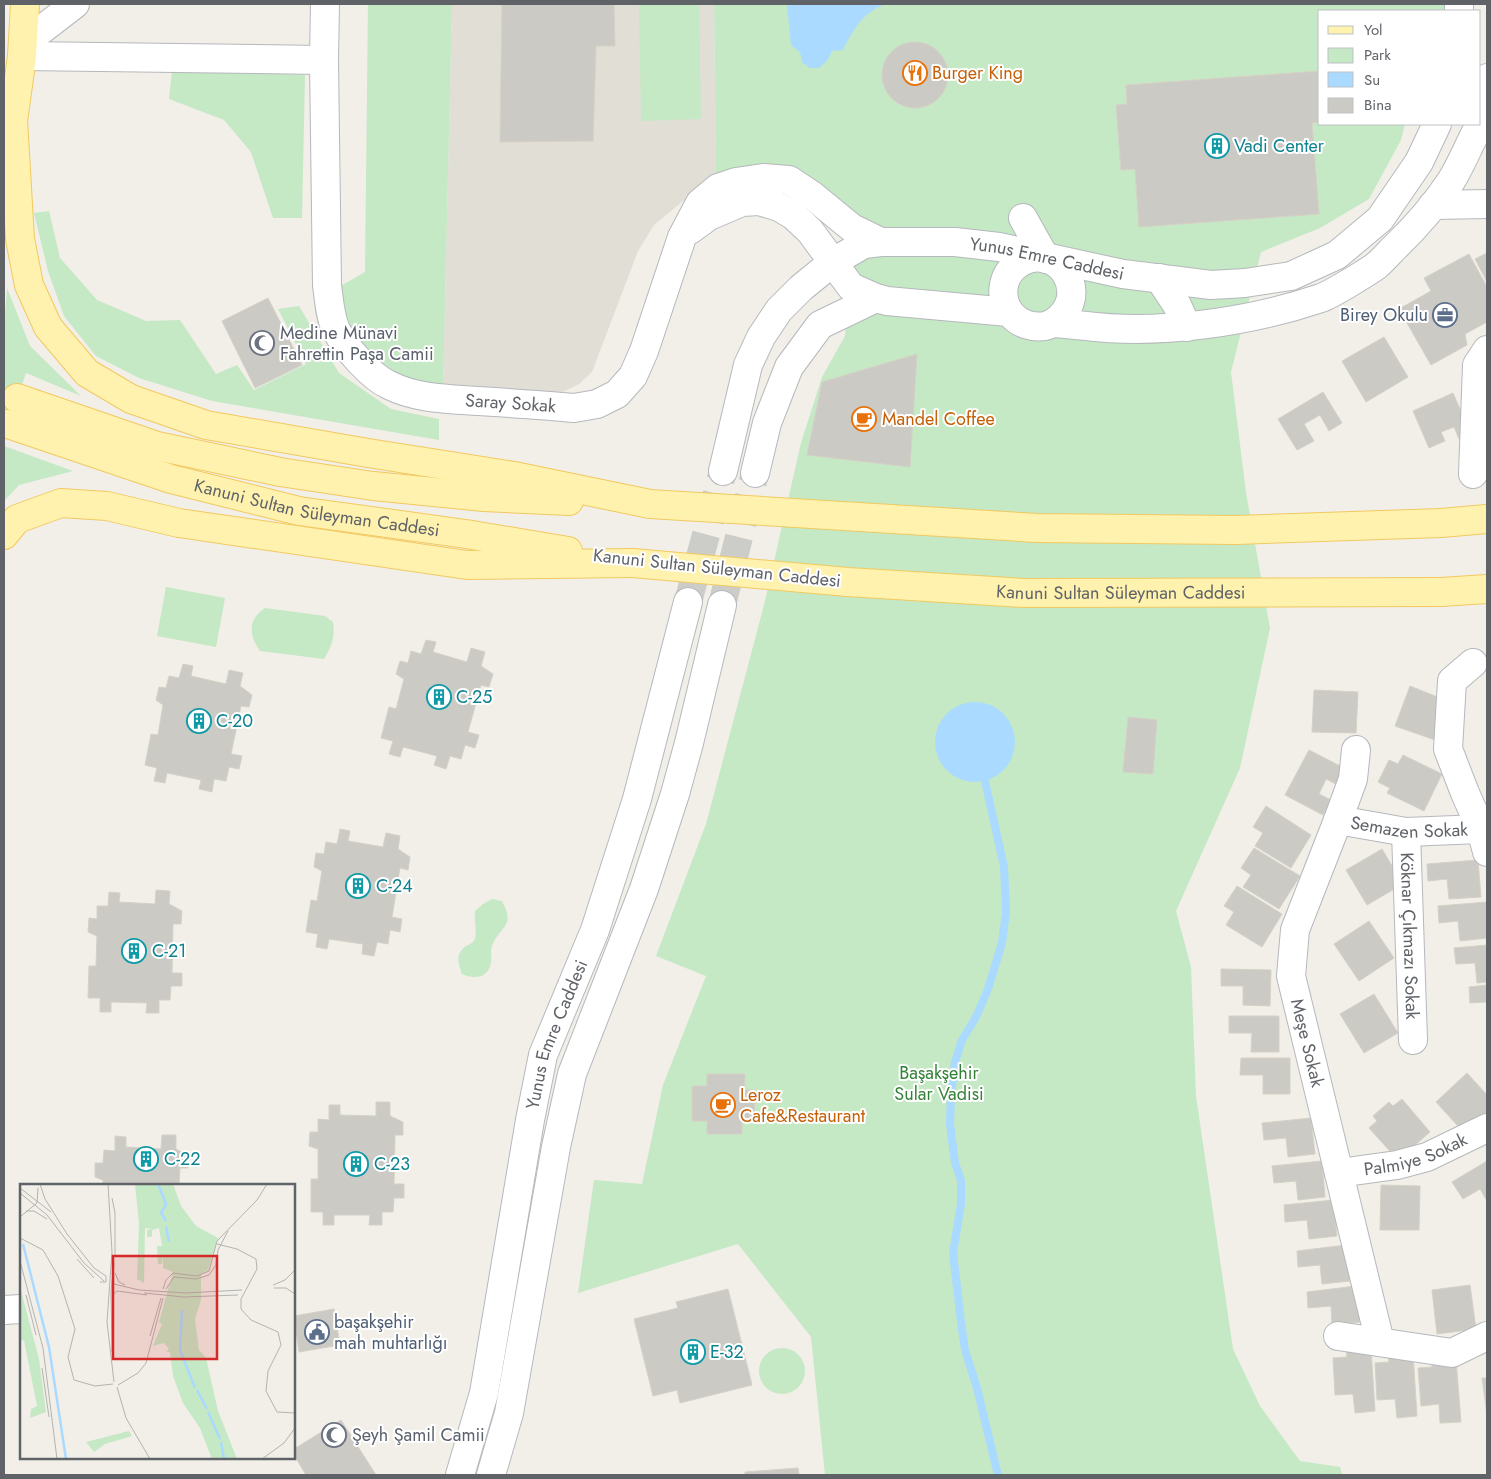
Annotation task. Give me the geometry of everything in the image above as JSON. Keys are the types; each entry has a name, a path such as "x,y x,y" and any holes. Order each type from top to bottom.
{"main road":[{"path":"4,187 23,50 25,4"},
{"path":"13,119 20,239 29,285 48,327 87,373 131,399 206,425 514,476 650,504"},
{"name":"Kanuni Sultan Süleyman Caddesi","path":"17,398 157,446 280,472 373,486 484,498 650,504 1037,528 1235,530 1487,519"},
{"name":"Kanuni Sultan Süleyman Caddesi","path":"8,424 172,479 299,511 466,534 633,563 839,581 1024,593 1441,592 1487,589"},
{"path":"4,535 17,519 61,503 107,506 179,523 467,565 633,563"}],"street":[{"path":"23,50 75,4"},
{"name":"Saray Sokak","path":"325,4 327,285 331,312 336,329 348,348 386,384 408,393 431,398 574,408 597,404 617,394 633,376 644,351 682,236 700,203 718,188 736,182 763,178 789,180 852,228 881,242"},
{"path":"23,50 324,60"},
{"path":"1481,109 1487,78"},
{"name":"Yunus Emre Caddesi","path":"723,471 748,365 761,337 779,310 800,288 833,262 864,244 881,242 955,242 999,247 1123,274 1211,285 1245,283 1291,276 1337,255 1380,219 1419,162 1437,125"},
{"path":"1053,323 1096,328 1187,327 1269,312 1323,297 1376,266 1419,223 1451,180 1478,125"},
{"path":"682,236 709,216 730,206 742,202 759,201 794,216 810,231 852,287 876,298 887,301 1009,312"},
{"path":"1433,205 1487,204"},
{"path":"1023,218 1046,258"},
{"path":"1046,258 1064,270 1070,280 1072,290 1071,302 1064,315 1053,323 1045,326 1028,325 1014,318 1009,312 1003,295 1004,283 1008,273 1016,265 1025,260 1046,258"},
{"path":"1159,278 1177,305 1187,327"},
{"path":"755,473 767,423 788,367 820,324 876,298"},
{"path":"1472,474 1476,365 1487,350"},
{"name":"Yunus Emre Caddesi","path":"460,1475 484,1393 528,1129 543,1055 594,930 634,808 688,602"},
{"name":"Yunus Emre Caddesi","path":"491,1475 509,1413 556,1147 572,1074 644,889 675,794 722,605"},
{"path":"1473,663 1452,681 1448,749 1476,793 1484,840"},
{"name":"Meşe Sokak","path":"1356,750 1353,779 1295,930 1291,976 1380,1342"},
{"name":"Semazen Sokak","path":"1338,820 1406,832 1484,840"},
{"name":"Köknar Çıkmazı Sokak","path":"1406,832 1413,1040"},
{"name":"Palmiye Sokak","path":"1339,1173 1397,1165 1427,1158 1487,1128"},
{"path":"4,1310 20,1309"},
{"path":"1338,1336 1452,1353 1487,1336"}],"shaded area":[{"path":"452,4 714,4 716,174 654,225 638,251 592,372 579,384 559,394 443,387"}],"green space":[{"path":"368,4 452,4 443,387 392,375 343,328 339,287 365,272"},
{"path":"639,4 699,4 701,119 641,121"},
{"name":"Başakşehir Sular Vadisi","path":"714,4 1446,4 1445,10 1318,10 1318,125 1405,125 1401,140 1369,199 1320,228 1261,252 1231,372 1246,493 1270,628 1240,768 1176,911 1191,967 1196,1096 1233,1349 1260,1406 1300,1461 1340,1467 1342,1475 825,1475 811,1337 738,1244 578,1293 594,1180 642,1184 663,1085 706,976 656,956 706,824 764,605 801,443 822,377 845,336 851,264 861,224 751,171 716,174"},
{"path":"172,70 305,75 302,218 273,218 251,152 224,120 169,99"},
{"path":"49,211 60,258 97,300 146,321 180,320 216,374 237,365 254,390 306,364 278,309 299,306 339,373 391,409 439,419 439,440 212,401 139,378 96,356 64,316 48,271 34,213"},
{"path":"7,288 30,346 81,396 26,373 4,436 4,330"},
{"path":"4,446 73,471 19,485 4,501"},
{"path":"166,587 225,598 216,647 157,636"},
{"path":"265,608 325,616 333,622 334,632 332,641 324,659 260,651 252,634 252,628 255,618"},
{"path":"492,899 502,901 506,910 507,922 492,946 488,971 481,976 467,976 462,974 459,955 475,939 475,911"},
{"path":"778,1348 786,1348 795,1352 801,1358 805,1371 801,1384 795,1390 786,1394 778,1394 769,1390 763,1384 759,1375 759,1367 763,1358 769,1352"}],"water":[{"path":"787,4 887,4 872,11 860,22 843,50 832,51 827,61 819,68 810,68 802,62 800,52 791,45"},
{"path":"975,702 990,705 1003,714 1012,727 1015,742 1012,757 1003,770 990,779 975,782 960,779 947,770 938,757 935,742 938,727 947,714 960,705"}],"building":[{"path":"502,4 614,4 615,46 596,46 593,141 500,142"},
{"name":"Burger King","path":"915,42 928,45 938,52 945,62 948,75 945,88 938,98 928,105 915,108 902,105 892,98 885,88 882,75 885,62 892,52 902,45"},
{"name":"Vadi Center","path":"1318,71 1318,122 1312,123 1319,214 1139,227 1135,169 1121,170 1116,105 1127,104 1126,85"},
{"path":"1487,253 1487,282 1475,259"},
{"name":"Birey Okulu","path":"1469,254 1487,287 1487,322 1465,334 1467,345 1431,365 1399,309 1431,291 1424,278"},
{"name":"Medine Münavi Fahrettin Paşa Camii","path":"268,298 302,365 255,388 222,321"},
{"path":"1384,337 1408,377 1366,402 1342,361"},
{"name":"Mandel Coffee","path":"917,354 910,467 807,455 822,382"},
{"path":"1323,392 1342,423 1329,431 1320,415 1304,424 1314,441 1297,450 1278,419"},
{"path":"1453,393 1471,434 1459,439 1454,427 1441,432 1445,441 1429,448 1413,411"},
{"name":"C-25","path":"426,640 436,642 433,652 467,662 471,648 485,652 481,666 493,674 489,687 481,685 468,732 479,735 475,748 465,745 461,759 450,756 446,769 434,765 437,756 403,747 400,757 389,754 393,741 381,738 389,707 396,709 404,679 396,674 400,661 408,663 411,651 421,654"},
{"name":"C-20","path":"183,664 193,666 191,676 226,684 229,670 243,673 240,686 252,695 249,707 241,706 231,754 242,756 239,769 229,767 226,781 214,779 212,792 199,789 201,780 167,773 165,783 154,781 157,768 145,765 151,734 158,735 163,705 156,700 159,687 166,688 169,676 179,678"},
{"path":"1410,686 1450,702 1435,740 1395,726"},
{"path":"1314,690 1358,692 1356,733 1312,732"},
{"path":"1128,717 1157,720 1153,774 1123,772"},
{"path":"1309,750 1348,770 1340,786 1326,779 1319,794 1331,800 1323,815 1285,795"},
{"path":"1403,755 1442,774 1424,811 1387,793 1390,788 1378,782 1389,760 1398,764"},
{"path":"1266,806 1311,835 1291,868 1255,846 1263,833 1253,827"},
{"name":"C-24","path":"340,829 350,831 348,841 383,847 386,833 400,836 398,849 410,857 408,870 400,868 392,917 402,919 400,932 390,930 388,944 377,942 374,956 362,954 363,944 329,939 327,949 316,947 318,934 306,932 311,900 317,901 322,871 314,867 316,853 324,854 326,842 337,844"},
{"path":"1254,848 1300,876 1279,909 1243,887 1251,875 1241,868"},
{"path":"1382,849 1403,884 1367,905 1346,870"},
{"path":"1478,860 1481,897 1449,899 1447,879 1428,881 1427,864"},
{"path":"1237,886 1282,914 1262,947 1226,925 1234,912 1224,906"},
{"name":"C-21","path":"156,890 170,891 169,904 182,911 181,924 173,924 172,973 182,973 182,986 171,986 170,1000 159,1000 159,1013 146,1013 147,1003 111,1002 111,1012 100,1012 100,998 88,998 89,966 96,966 97,936 88,932 89,918 97,919 97,906 108,906 109,892 120,893 119,902 155,904"},
{"path":"1487,902 1487,938 1460,941 1458,921 1439,923 1438,906"},
{"path":"1369,921 1394,958 1359,981 1334,944"},
{"path":"1487,945 1487,982 1477,983 1475,963 1456,964 1454,948"},
{"path":"1221,969 1271,970 1270,1006 1243,1005 1243,986 1221,986"},
{"path":"1487,985 1487,1002 1470,1003 1469,987"},
{"path":"1374,994 1398,1033 1364,1053 1340,1014"},
{"path":"1229,1016 1279,1016 1279,1052 1251,1052 1252,1033 1229,1033"},
{"path":"1241,1058 1290,1058 1290,1094 1263,1094 1263,1075 1240,1075"},
{"path":"1467,1073 1487,1095 1487,1118 1467,1136 1436,1102"},
{"name":"Leroz Cafe&Restaurant","path":"707,1074 745,1074 744,1090 755,1090 754,1122 742,1122 742,1134 707,1134 707,1121 692,1121 692,1086 707,1086"},
{"path":"1402,1099 1430,1132 1398,1160 1369,1128 1377,1121 1373,1116 1389,1102 1393,1106"},
{"name":"C-23","path":"376,1102 390,1102 390,1116 403,1122 403,1135 395,1135 394,1184 404,1184 404,1198 394,1198 393,1212 382,1212 382,1225 369,1225 370,1215 334,1215 334,1225 323,1225 323,1212 311,1212 311,1179 318,1179 318,1149 309,1146 310,1132 318,1132 318,1119 329,1120 329,1105 340,1105 340,1115 376,1116"},
{"path":"1311,1118 1315,1154 1288,1157 1286,1138 1264,1140 1262,1123"},
{"name":"C-22","path":"162,1135 176,1135 176,1149 188,1155 188,1168 180,1168 179,1184 103,1184 103,1180 95,1177 95,1163 103,1163 104,1150 115,1151 115,1136 126,1137 126,1147 161,1149"},
{"path":"1322,1161 1325,1197 1298,1200 1296,1181 1274,1183 1272,1166"},
{"path":"1487,1161 1487,1201 1480,1189 1463,1199 1452,1182"},
{"path":"1381,1185 1420,1186 1419,1230 1380,1230"},
{"path":"1333,1200 1337,1236 1309,1239 1307,1220 1285,1222 1284,1205"},
{"path":"1346,1245 1350,1281 1322,1284 1320,1265 1298,1267 1297,1251"},
{"path":"1470,1285 1476,1329 1437,1334 1432,1290"},
{"path":"1356,1286 1360,1322 1332,1325 1331,1306 1308,1308 1307,1292"},
{"name":"E-32","path":"728,1289 752,1385 680,1403 677,1390 653,1396 634,1319 678,1308 676,1302"},
{"name":"başakşehir mah muhtarlığı","path":"334,1309 340,1345 299,1352 295,1316"},
{"path":"1371,1348 1375,1411 1355,1413 1353,1394 1335,1395 1333,1358 1347,1357 1346,1350"},
{"path":"1413,1353 1417,1416 1397,1418 1395,1399 1377,1400 1375,1363 1389,1362 1388,1355"},
{"path":"1456,1359 1461,1422 1440,1423 1439,1404 1421,1406 1418,1368 1432,1367 1432,1360"},
{"path":"1482,1378 1487,1378 1487,1415"},
{"name":"Şeyh Şamil Camii","path":"341,1420 376,1475 306,1475 295,1457 295,1448"},
{"path":"798,1468 799,1475 745,1475 745,1472"}],"waterway":[{"path":"985,781 1004,867 1006,912 1002,943 988,989 976,1017 962,1040 955,1062 950,1124 955,1163 961,1180 961,1204 953,1253 961,1322 965,1350 977,1388 998,1475"}],"tunnel":[{"path":"688,602 723,471"},
{"path":"722,605 755,473"}],"place":[{"name":"Burger King","path":"915,73"},
{"name":"Vadi Center","path":"1217,146"},
{"name":"Birey Okulu","path":"1445,315"},
{"name":"Medine Münavi Fahrettin Paşa Camii","path":"262,343"},
{"name":"Mandel Coffee","path":"864,419"},
{"name":"C-25","path":"439,697"},
{"name":"C-20","path":"199,721"},
{"name":"C-24","path":"358,886"},
{"name":"C-21","path":"134,951"},
{"name":"Leroz Cafe&Restaurant","path":"723,1105"},
{"name":"C-22","path":"146,1159"},
{"name":"C-23","path":"356,1164"},
{"name":"başakşehir mah muhtarlığı","path":"317,1332"},
{"name":"E-32","path":"693,1352"},
{"name":"Şeyh Şamil Camii","path":"334,1435"}]}
